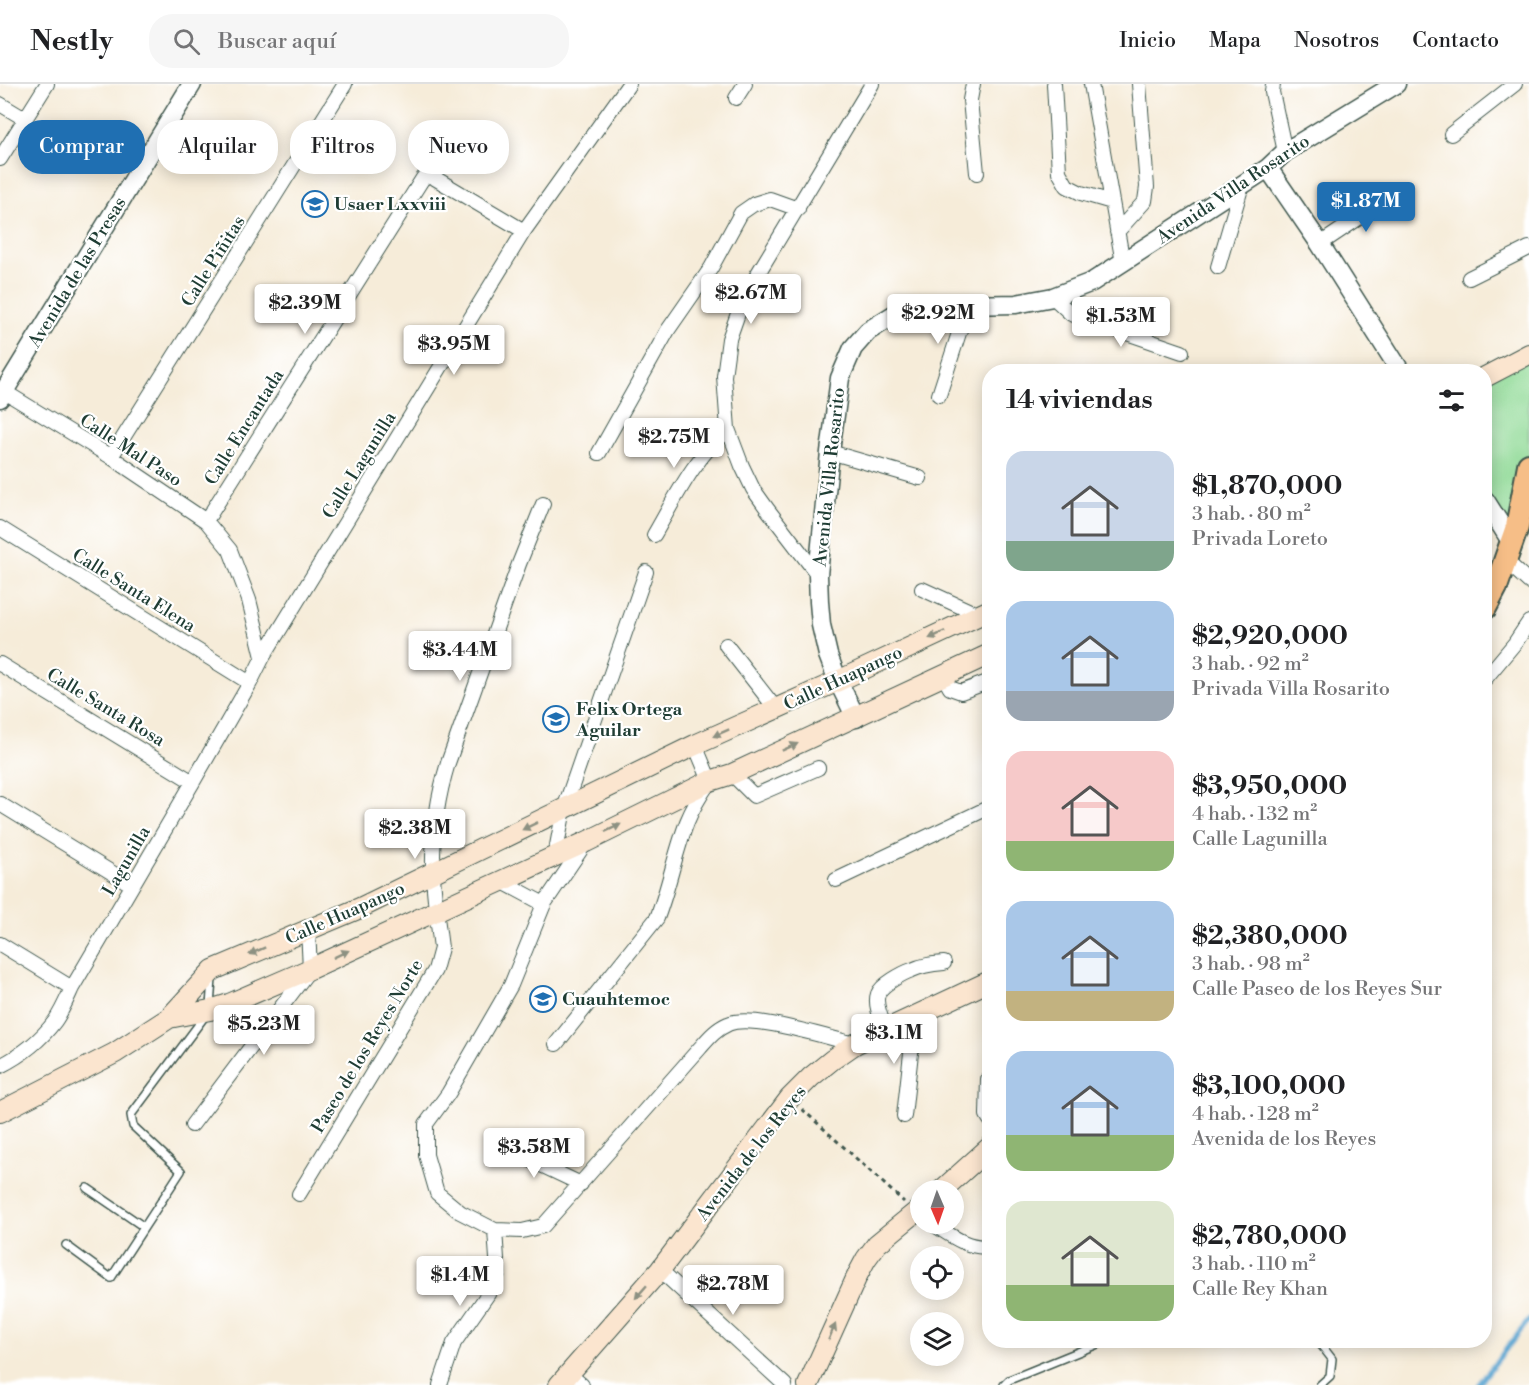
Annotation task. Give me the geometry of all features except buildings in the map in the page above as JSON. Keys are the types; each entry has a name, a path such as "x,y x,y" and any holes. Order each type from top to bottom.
{"main road":[{"path":"1492,373 1529,354"},
{"path":"1492,595 1517,527 1529,465"},
{"name":"Calle Huapango","path":"0,1112 115,1053 169,1018 213,970 360,908 695,745 982,614"},
{"name":"Calle Huapango","path":"169,1018 229,1004 310,969 586,842 710,781 732,774 856,718 982,658"},
{"name":"Avenida de los Reyes","path":"570,1381 660,1270 790,1098 811,1077 855,1044 982,985"},
{"path":"953,1180 982,1154"},
{"path":"808,1385 866,1259 877,1244 910,1220"}],"street":[{"path":"0,159 46,84"},
{"name":"Avenida de las Presas","path":"1,393 192,84"},
{"name":"Calle Piñitas","path":"111,457 345,84"},
{"name":"Calle Lagunilla","path":"263,657 524,231 629,84"},
{"path":"736,98 745,84"},
{"path":"819,575 753,489 742,466 728,429 724,375 729,339 741,306 757,275 872,84"},
{"path":"973,84 970,100 977,173"},
{"path":"1054,84 1059,172 1067,186 1081,193 1112,202"},
{"path":"1091,84 1123,263"},
{"path":"1118,232 1145,201 1147,187 1139,84"},
{"path":"1273,84 1272,92 1285,152"},
{"name":"Avenida Villa Rosarito","path":"856,718 828,655 821,625 819,575 830,452 840,378 854,348 868,331 900,311 916,306 1016,304 1053,297 1092,282 1268,168 1285,152 1396,84"},
{"path":"1451,134 1515,84"},
{"path":"0,104 25,119"},
{"path":"1268,168 1320,244 1396,364"},
{"name":"Calle Encantada","path":"206,521 423,178 433,177 524,231"},
{"path":"1218,267 1242,185"},
{"path":"1320,244 1393,195"},
{"path":"599,453 668,330 711,268 741,213 754,204 770,199 798,209"},
{"path":"1469,278 1529,248"},
{"path":"1053,297 1071,315 1182,352"},
{"path":"939,395 968,305"},
{"name":"Calle Mal Paso","path":"1,393 111,457 206,521 230,550 249,600 263,657"},
{"path":"654,535 697,462 714,441 728,429"},
{"path":"830,452 920,478"},
{"name":"Paseo de los Reyes Norte","path":"299,1194 435,970 441,948 433,873 436,812 445,772 515,575 543,504"},
{"path":"1492,516 1508,551 1529,582"},
{"name":"Calle Santa Elena","path":"0,528 250,682"},
{"path":"555,856 564,809 646,572"},
{"path":"922,589 982,612"},
{"path":"1492,671 1515,643 1529,621"},
{"path":"726,645 776,709"},
{"name":"Lagunilla","path":"0,1066 36,1043 56,1020 72,988 193,782 263,657"},
{"name":"Calle Santa Rosa","path":"0,664 193,782"},
{"path":"944,677 950,688 961,692 982,684"},
{"path":"555,1044 657,918 686,825 710,781 695,745"},
{"path":"732,774 754,796 818,768"},
{"path":"0,804 132,885"},
{"path":"836,880 982,811"},
{"path":"586,842 544,904 511,985 448,1095 426,1124 426,1155 437,1193 460,1212 495,1230 522,1231 543,1226 700,1048 715,1032 729,1023 764,1022 855,1044"},
{"path":"501,881 544,904"},
{"path":"192,1125 310,969 308,929"},
{"path":"0,944 72,988"},
{"path":"886,1030 877,1005 878,993 885,985 912,970 944,963"},
{"path":"904,1116 915,1017"},
{"path":"501,1146 580,1184"},
{"path":"440,1385 454,1343 488,1294 498,1273 495,1230"},
{"path":"950,1234 966,1244 982,1247"},
{"path":"660,1270 785,1385"}],"lane":[{"path":"66,1245 111,1278 181,1171 133,1126 131,1115 210,1010 213,970"},
{"path":"87,1188 144,1227"},
{"path":"1004,1385 1009,1380 1088,1348"},
{"path":"1320,1385 1330,1376 1332,1359 1323,1348"}],"path":[{"path":"790,1098 910,1205"}],"green space":[{"path":"1529,351 1529,536 1513,533 1492,503 1492,369"}],"waterway":[{"path":"1478,1385 1529,1320"}],"place":[{"name":"Usaer Lxxviii","path":"315,204"},
{"name":"Felix Ortega Aguilar","path":"556,719"},
{"name":"Cuauhtemoc","path":"543,999"}]}
